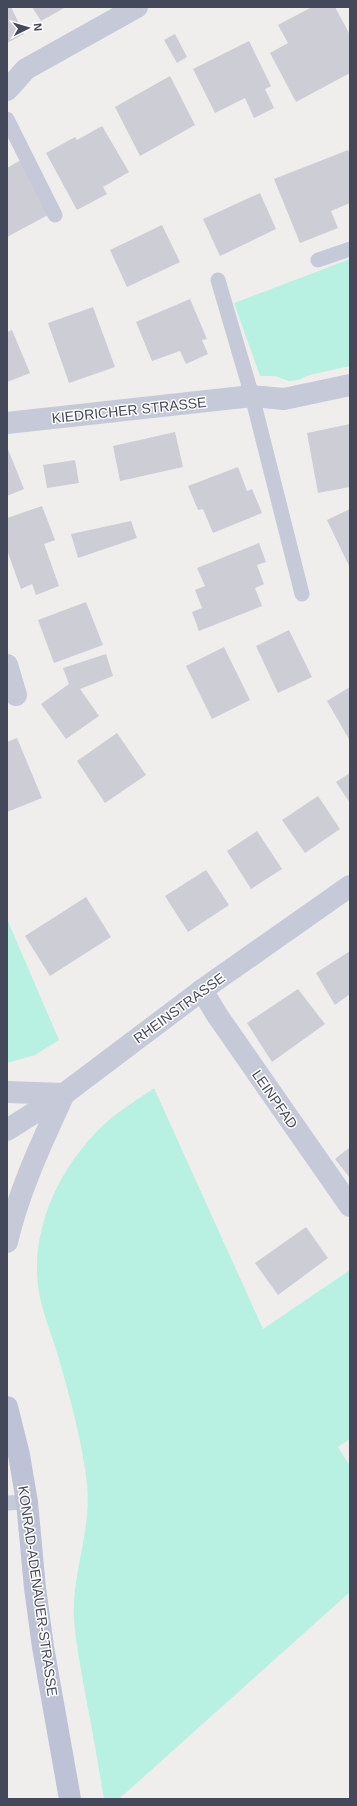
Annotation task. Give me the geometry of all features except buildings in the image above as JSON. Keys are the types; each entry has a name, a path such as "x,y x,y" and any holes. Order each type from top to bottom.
{"main road":[{"name":"KONRAD-ADENAUER-STRASSE","path":"7,1407 19,1455 17,1502 35,1588 43,1647 70,1799"}],"street":[{"path":"7,90 26,69 137,7"},
{"name":"KIEDRICHER STRASSE","path":"7,423 252,396 284,399 350,385"},
{"path":"7,665 16,695"},
{"name":"RHEINSTRASSE","path":"7,1130 64,1094 202,990 350,886"},
{"name":"LEINPFAD","path":"202,990 217,1015 350,1206"},
{"path":"7,1092 64,1094 26,1181 15,1210 7,1242"}],"lane":[{"path":"7,119 55,215"},
{"path":"318,260 350,249"},
{"path":"218,280 252,396 302,594"}],"green space":[{"path":"350,259 350,366 289,381 275,376 260,376 234,303"},
{"path":"7,919 59,1040 35,1055 7,1063"},
{"path":"154,1088 263,1329 350,1270 350,1439 338,1447 350,1466 350,1592 119,1799 104,1799 74,1621 75,1587 87,1518 87,1484 79,1435 71,1403 39,1293 37,1269 39,1244 44,1220 52,1197 64,1175 77,1155 110,1119"}]}
